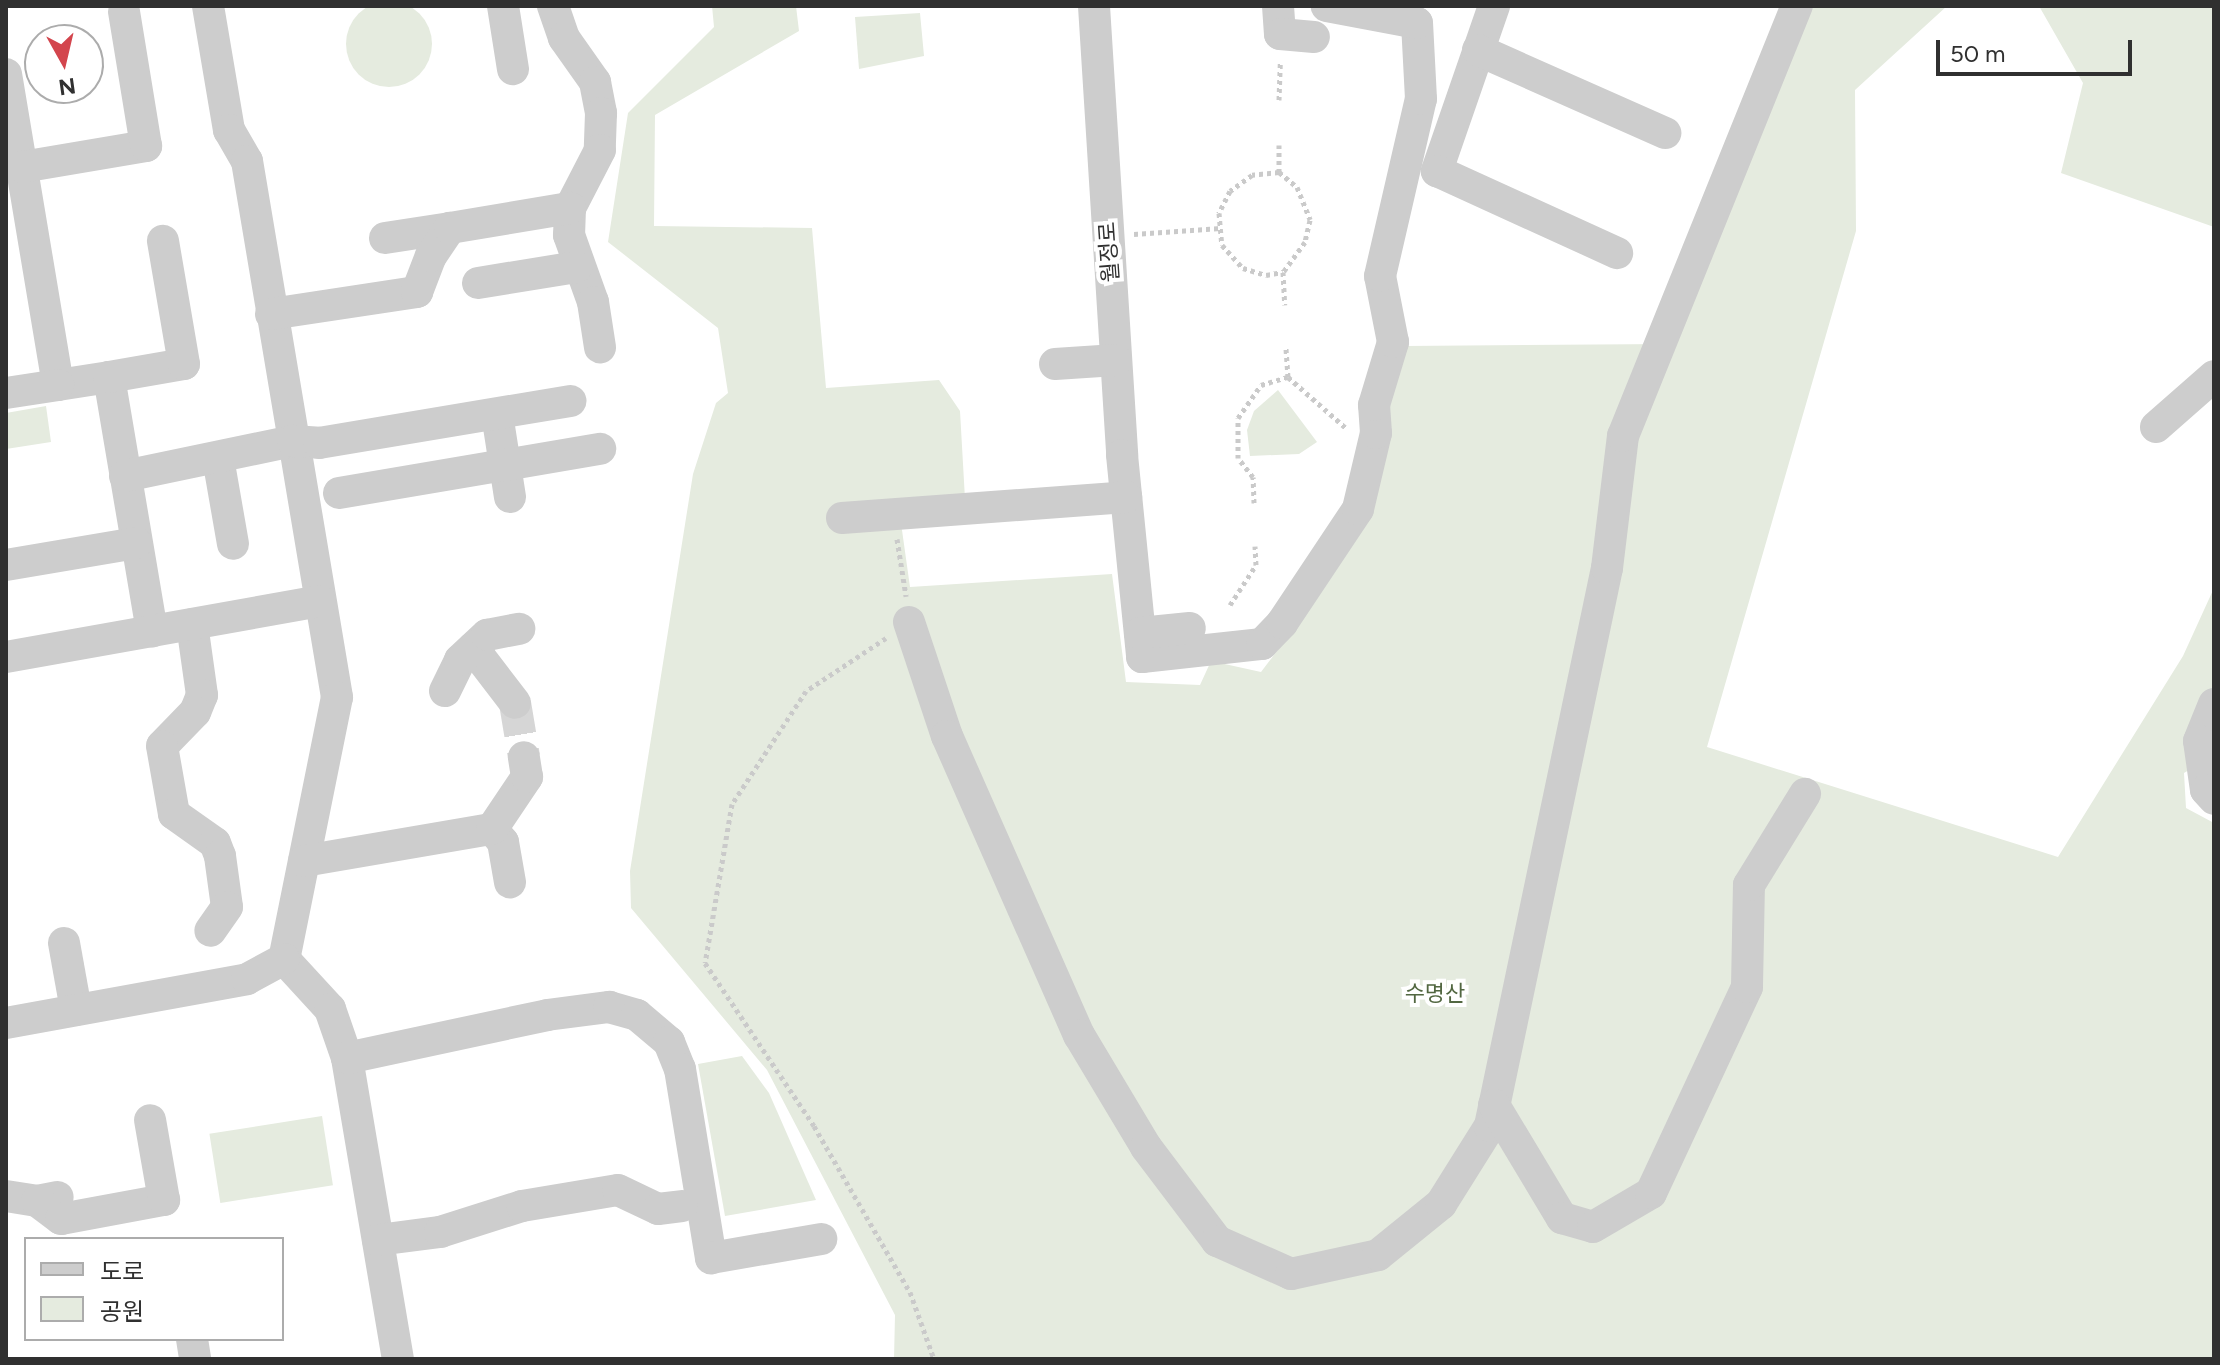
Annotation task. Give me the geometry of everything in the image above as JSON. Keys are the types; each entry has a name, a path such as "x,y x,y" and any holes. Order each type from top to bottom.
{"street":[{"path":"208,6 229,130 247,161 337,697 284,959"},
{"path":"503,6 513,69"},
{"path":"553,6 564,38 595,82 601,113 600,150 570,208 577,267 593,302 600,347"},
{"name":"월정로","path":"1094,6 1126,497 1141,645"},
{"path":"1141,645 1262,644 1282,623 1358,509 1371,450 1374,405 1393,342 1380,276 1421,99 1417,23 1327,6"},
{"path":"1494,6 1437,171 1617,253"},
{"path":"909,622 947,736 1079,1035 1146,1147 1217,1241 1291,1274 1378,1255 1441,1204 1490,1126 1607,568 1623,436 1797,6"},
{"path":"22,167 146,146 124,12"},
{"path":"1279,20 1314,37"},
{"path":"1478,50 1665,133"},
{"path":"7,90 58,385"},
{"path":"385,238 570,208"},
{"path":"271,314 417,292 431,256 450,228"},
{"path":"6,393 184,364 163,241"},
{"path":"478,283 577,267"},
{"path":"1055,364 1116,360"},
{"path":"2156,427 2214,376"},
{"path":"109,377 152,631"},
{"path":"125,476 293,441 319,443 571,401"},
{"path":"497,414 510,497"},
{"path":"339,493 600,449"},
{"path":"218,458 233,544"},
{"path":"842,518 1126,497"},
{"path":"6,565 136,543"},
{"path":"6,657 320,601"},
{"path":"192,624 202,695 195,712 162,746 174,814 215,843 220,856 227,907 210,931"},
{"path":"1141,645 1190,628"},
{"path":"445,691 450,674 487,635 519,629"},
{"path":"473,648 515,703"},
{"path":"2214,704 2199,741 2206,790 2214,799"},
{"path":"304,861 492,829 527,777 524,757"},
{"path":"1494,1105 1562,1218 1593,1227 1651,1193 1747,987 1749,885 1805,794"},
{"path":"492,829 503,842 510,882"},
{"path":"64,943 76,1010"},
{"path":"6,1023 247,979 284,959"},
{"path":"284,959 330,1009 347,1058 398,1359"},
{"path":"347,1058 547,1015 609,1007 637,1015 669,1042 680,1069 711,1258 821,1239"},
{"path":"21,1199 61,1219 164,1200 150,1120"},
{"path":"21,1199 141,1182"},
{"path":"378,1240 440,1232 522,1206 618,1190 658,1209 682,1206"}],"path":[{"path":"1279,20 1279,100"},
{"path":"1279,145 1279,172"},
{"path":"1283,272 1266,275 1243,268 1222,245 1219,213 1230,191 1252,175 1279,172 1297,187 1310,220 1305,242 1283,272 1285,305"},
{"path":"1108,235 1221,228"},
{"path":"1286,346 1288,377 1371,450"},
{"path":"1254,503 1253,477 1236,449 1238,418 1261,385 1288,377"},
{"path":"894,514 909,622 806,691 732,804 705,963 814,1126 910,1292 934,1359"},
{"path":"1230,605 1256,565 1255,546"}],"green space":[{"path":"389,1 413,8 425,20 432,44 425,68 413,80 389,87 365,80 353,68 346,44 353,20 365,8"},
{"name":"수명산","path":"712,6 796,6 799,31 655,115 654,226 812,228 826,388 939,380 960,411 965,499 901,523 910,587 1112,574 1126,682 1200,685 1211,661 1261,672 1303,617 1405,346 1666,344 1795,6 1947,6 1855,90 1856,231 1707,747 2058,857 2183,656 2214,588 2214,755 2184,773 2186,808 2214,823 2214,1359 894,1359 895,1315 767,1070 631,908 630,871 693,474 716,403 728,393 718,328 608,242 628,113 714,27"},
{"path":"2039,6 2214,6 2214,227 2061,173 2083,83"},
{"path":"920,13 924,56 859,69 855,17"},
{"path":"1278,390 1317,442 1299,454 1250,456 1247,430 1254,411"},
{"path":"46,406 51,442 6,449 6,413"},
{"path":"742,1056 769,1093 816,1200 725,1216 698,1064"},
{"path":"322,1116 333,1185 220,1203 209,1134"}],"tunnel":[{"path":"515,703 524,757"}]}
